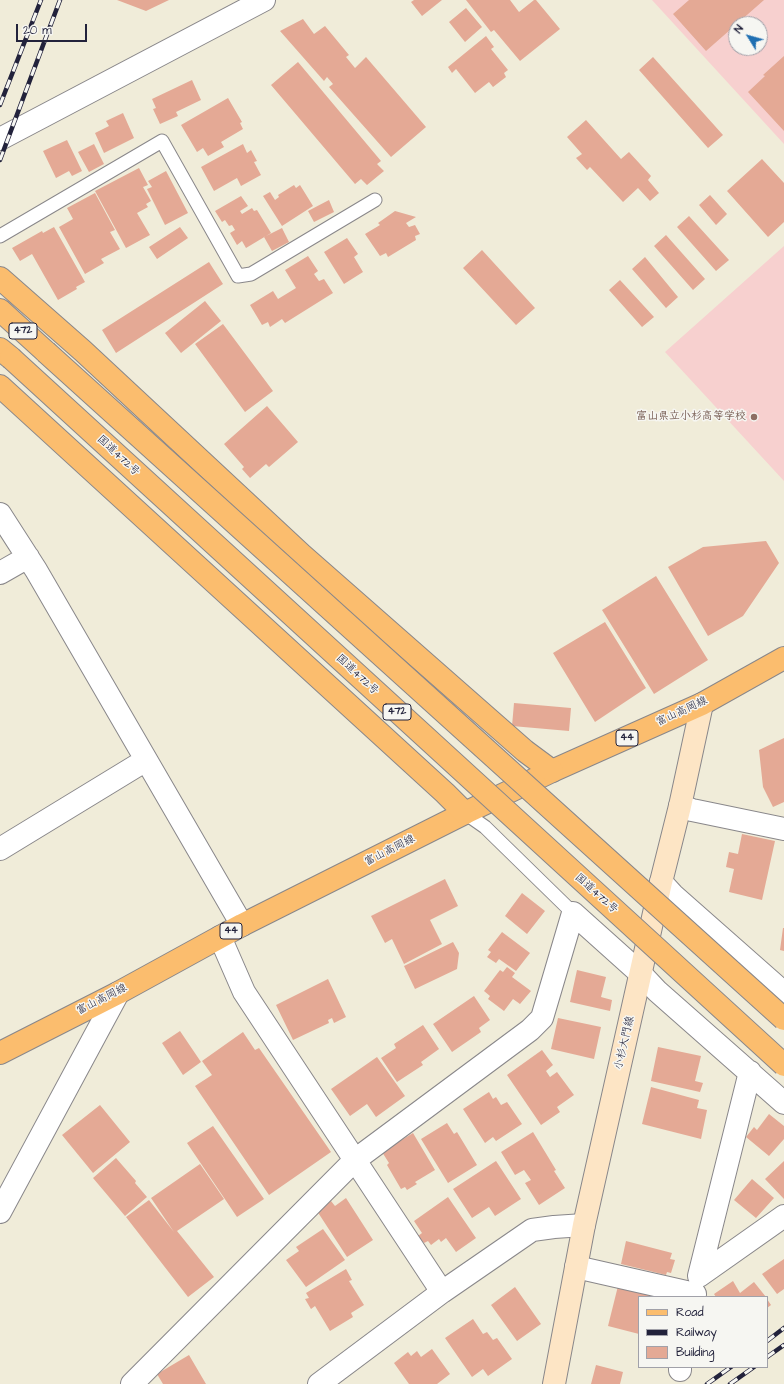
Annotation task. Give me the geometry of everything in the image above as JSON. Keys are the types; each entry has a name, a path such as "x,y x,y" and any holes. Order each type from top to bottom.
{"main road":[{"path":"0,278 83,351 308,560 525,751 552,771"},
{"name":"472","path":"0,310 784,1019"},
{"name":"国道472号","path":"6,354 784,1065"},
{"path":"0,386 445,793 465,813"},
{"name":"富山高岡線","path":"0,1053 118,993 242,925 552,771 702,704 784,658"},
{"name":"小杉大門線","path":"554,1384 584,1225 702,704"}],"street":[{"path":"0,139 264,0"},
{"path":"0,514 28,557 242,925"},
{"path":"0,573 28,557"},
{"path":"0,849 146,760"},
{"path":"680,806 692,810 784,829"},
{"path":"661,882 673,896 784,993"},
{"path":"132,1384 355,1160 530,1030 542,1018 573,913 641,974 657,991 784,1103"},
{"path":"220,937 244,992 442,1292"},
{"path":"0,1212 118,993"},
{"path":"696,1289 750,1072"},
{"path":"696,1289 784,1216"},
{"path":"319,1384 442,1292 532,1230 584,1225"},
{"path":"576,1267 696,1289"}],"lane":[{"path":"0,236 162,141 238,276 251,274 375,200"},
{"path":"465,813 485,827 573,913"}],"shaded area":[{"path":"652,0 784,0 784,144"},
{"name":"富山県立小杉高等学校","path":"784,246 784,481 665,352"}],"building":[{"path":"117,0 169,0 146,11"},
{"path":"414,0 442,0 422,16 411,2"},
{"path":"466,0 510,0 519,12 536,0 560,29 520,61 494,30 491,32"},
{"path":"689,0 764,0 746,16 728,16 728,32 706,51 673,14"},
{"path":"466,8 482,27 465,42 449,22"},
{"path":"303,19 314,34 325,26 349,55 346,57 355,68 366,57 426,127 391,157 329,87 333,84 327,77 324,81 280,31"},
{"path":"486,36 494,47 491,49 508,70 504,73 506,77 493,87 489,82 475,93 456,69 452,73 448,67"},
{"path":"784,56 784,131 748,92 765,76 763,75"},
{"path":"653,57 723,135 708,148 639,70"},
{"path":"298,62 381,161 377,164 384,171 367,185 361,179 355,184 271,85"},
{"path":"192,80 201,100 176,112 178,116 160,124 153,109 156,108 152,99"},
{"path":"228,98 242,122 240,123 243,129 221,142 224,147 208,156 203,148 197,152 181,125"},
{"path":"123,113 134,138 104,153 95,133 109,126 106,121"},
{"path":"586,120 621,159 629,152 651,176 648,180 659,193 650,201 638,188 623,202 590,167 587,170 576,158 582,154 567,137"},
{"path":"67,140 82,171 72,176 69,171 56,178 43,151"},
{"path":"94,144 104,164 89,172 78,152"},
{"path":"243,144 247,153 251,150 257,161 254,162 261,175 241,186 237,178 214,191 201,167"},
{"path":"762,159 784,183 784,222 768,237 727,191"},
{"path":"139,168 148,185 143,187 151,201 146,204 148,207 137,213 150,235 126,248 95,191"},
{"path":"166,171 188,213 165,225 147,189 152,187 148,181"},
{"path":"294,185 296,188 300,185 313,206 282,226 263,196 270,192 275,200 279,197 278,195"},
{"path":"95,193 115,230 110,232 120,249 101,259 104,263 85,274 59,227 73,219 67,208"},
{"path":"710,195 727,214 716,225 699,205"},
{"path":"241,196 248,206 240,211 242,214 252,208 254,211 257,210 271,233 246,248 242,241 237,245 230,233 235,230 232,225 229,226 225,220 222,222 215,211"},
{"path":"329,200 334,212 314,222 308,211"},
{"path":"395,211 416,217 406,223 409,227 415,225 420,234 415,236 416,240 388,257 386,253 380,256 365,234 380,225 378,223"},
{"path":"689,216 729,260 716,271 677,227"},
{"path":"54,227 85,282 76,287 77,289 58,300 32,254 20,261 12,248 42,231 43,233"},
{"path":"180,227 188,238 157,259 149,247"},
{"path":"282,228 289,242 272,251 264,237"},
{"path":"666,235 705,279 693,290 654,246"},
{"path":"347,238 358,254 354,257 363,272 344,284 324,252"},
{"path":"482,250 535,308 516,325 463,268"},
{"path":"308,256 318,271 314,274 319,281 324,279 333,293 285,323 282,319 270,327 268,322 262,325 250,305 273,291 278,299 296,288 285,270"},
{"path":"645,257 678,297 666,308 632,269"},
{"path":"209,262 223,284 116,353 102,330"},
{"path":"620,280 654,317 642,327 609,290"},
{"path":"205,301 221,321 181,353 165,333"},
{"path":"223,324 273,391 245,412 195,344"},
{"path":"267,406 298,442 269,467 266,464 250,478 242,469 244,467 224,444"},
{"path":"766,541 779,563 743,616 708,636 668,567 703,547"},
{"path":"656,576 708,660 654,694 602,610"},
{"path":"605,622 646,688 595,722 553,653"},
{"path":"514,703 571,708 569,731 512,726"},
{"path":"784,738 784,802 773,807 763,787 759,750"},
{"path":"742,834 775,841 762,900 729,892 734,869 726,867 729,852 738,854"},
{"path":"445,879 458,906 430,920 442,944 404,964 392,939 385,943 371,916"},
{"path":"522,893 545,911 527,934 505,916"},
{"path":"784,928 784,951 780,950"},
{"path":"502,932 530,953 516,971 499,959 496,963 487,957 491,952 488,950"},
{"path":"453,942 459,953 457,969 415,989 404,966"},
{"path":"507,967 515,973 512,977 531,991 520,1004 513,999 504,1011 488,999 490,996 484,991 500,970 503,972"},
{"path":"577,970 606,977 601,997 612,1000 610,1011 570,1002"},
{"path":"328,979 346,1017 334,1023 332,1018 328,1020 329,1023 293,1040 276,1005"},
{"path":"474,996 490,1020 479,1028 481,1032 452,1052 433,1024"},
{"path":"558,1018 601,1027 594,1059 551,1049"},
{"path":"423,1025 439,1049 421,1062 423,1065 397,1082 381,1058 396,1048 394,1044"},
{"path":"180,1031 201,1062 183,1075 162,1043"},
{"path":"243,1032 255,1050 259,1048 331,1152 269,1195 195,1086 212,1075 202,1061"},
{"path":"658,1047 701,1056 695,1081 703,1083 700,1092 651,1081"},
{"path":"542,1050 553,1065 546,1071 550,1077 557,1072 574,1095 557,1107 560,1112 541,1125 507,1075"},
{"path":"377,1057 405,1096 376,1117 367,1104 350,1116 331,1089"},
{"path":"651,1087 699,1100 697,1108 707,1110 701,1139 642,1124"},
{"path":"489,1092 493,1099 496,1097 501,1105 507,1102 522,1124 496,1141 493,1137 485,1143 463,1109"},
{"path":"100,1105 130,1142 93,1173 62,1135"},
{"path":"769,1114 784,1126 784,1139 769,1156 746,1137 754,1127 757,1130"},
{"path":"447,1123 454,1134 457,1132 477,1165 448,1183 421,1139"},
{"path":"213,1126 264,1199 237,1217 187,1143"},
{"path":"533,1132 565,1188 539,1205 525,1183 531,1180 524,1170 515,1175 501,1152"},
{"path":"413,1133 435,1170 415,1182 417,1184 407,1190 405,1187 401,1189 387,1165 389,1163 382,1152"},
{"path":"116,1158 136,1181 135,1183 147,1197 125,1216 93,1178"},
{"path":"496,1161 521,1199 495,1216 489,1207 472,1218 453,1189"},
{"path":"784,1161 784,1199 765,1179"},
{"path":"200,1164 224,1199 177,1231 214,1277 188,1297 126,1217 149,1200 174,1232 151,1198"},
{"path":"752,1179 774,1198 756,1218 734,1200"},
{"path":"448,1197 476,1238 456,1252 446,1238 441,1242 439,1239 431,1245 428,1241 424,1243 418,1236 422,1233 414,1221"},
{"path":"346,1198 373,1240 347,1257 317,1211 331,1201 335,1206"},
{"path":"323,1229 345,1260 306,1287 286,1260 299,1251 296,1247"},
{"path":"626,1241 672,1253 670,1259 675,1260 671,1273 667,1272 666,1275 621,1264"},
{"path":"784,1259 784,1289 777,1294 762,1274"},
{"path":"346,1269 352,1280 349,1281 364,1305 351,1313 353,1317 330,1331 315,1306 311,1309 305,1299 309,1298 306,1293"},
{"path":"733,1281 740,1293 754,1282 765,1296 715,1296 714,1294"},
{"path":"619,1282 668,1296 638,1296 638,1334 608,1326"},
{"path":"515,1287 541,1324 517,1341 491,1305"},
{"path":"768,1300 771,1305 768,1307"},
{"path":"473,1319 483,1334 487,1332 493,1340 497,1338 512,1359 488,1376 483,1369 472,1377 445,1338"},
{"path":"432,1349 450,1374 437,1384 409,1384 394,1363 408,1352 411,1356 417,1351 421,1357"},
{"path":"189,1355 206,1384 163,1384 157,1374"},
{"path":"596,1365 623,1372 620,1384 591,1384"}],"railway":[{"path":"0,105 41,0"},
{"path":"0,160 60,0"},
{"path":"768,1340 784,1328"},
{"path":"768,1356 784,1345"},
{"path":"707,1384 730,1368"},
{"path":"730,1384 753,1368"}],"place":[{"name":"富山県立小杉高等学校","path":"754,417"}]}
